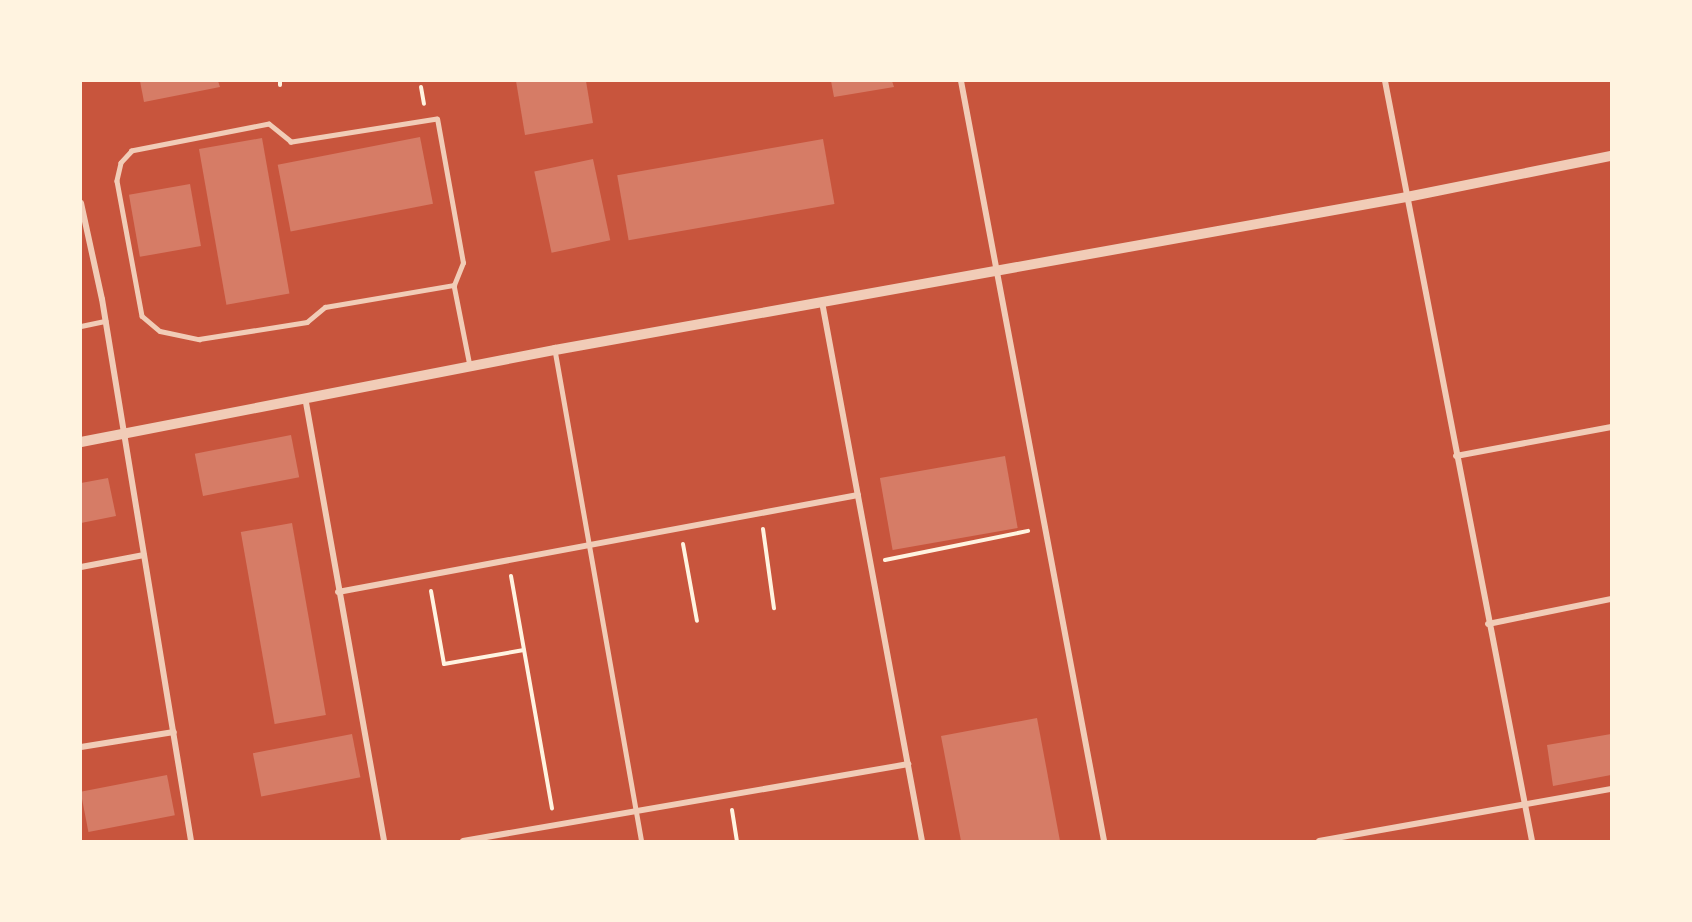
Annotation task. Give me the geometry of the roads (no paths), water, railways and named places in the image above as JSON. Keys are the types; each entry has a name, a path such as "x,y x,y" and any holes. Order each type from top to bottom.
{"street":[{"path":"961,81 999,272 1104,841"},
{"path":"1385,81 1488,624 1532,841"},
{"path":"81,442 305,397 822,300 999,272 1407,197 1611,156"},
{"path":"81,203 105,321 191,841"},
{"path":"822,300 922,841"},
{"path":"305,397 384,841"},
{"path":"1456,456 1611,427"},
{"path":"338,592 858,495"},
{"path":"81,567 144,555"},
{"path":"1488,624 1611,599"},
{"path":"81,747 174,732"},
{"path":"463,841 908,764"},
{"path":"1319,841 1611,789"}],"lane":[{"path":"454,285 326,307 307,322 200,339 160,331 142,316 117,181 121,163 132,152 269,124 291,142 437,118 463,263 454,285 470,366"},
{"path":"81,326 105,321"},
{"path":"555,350 642,841"}]}
